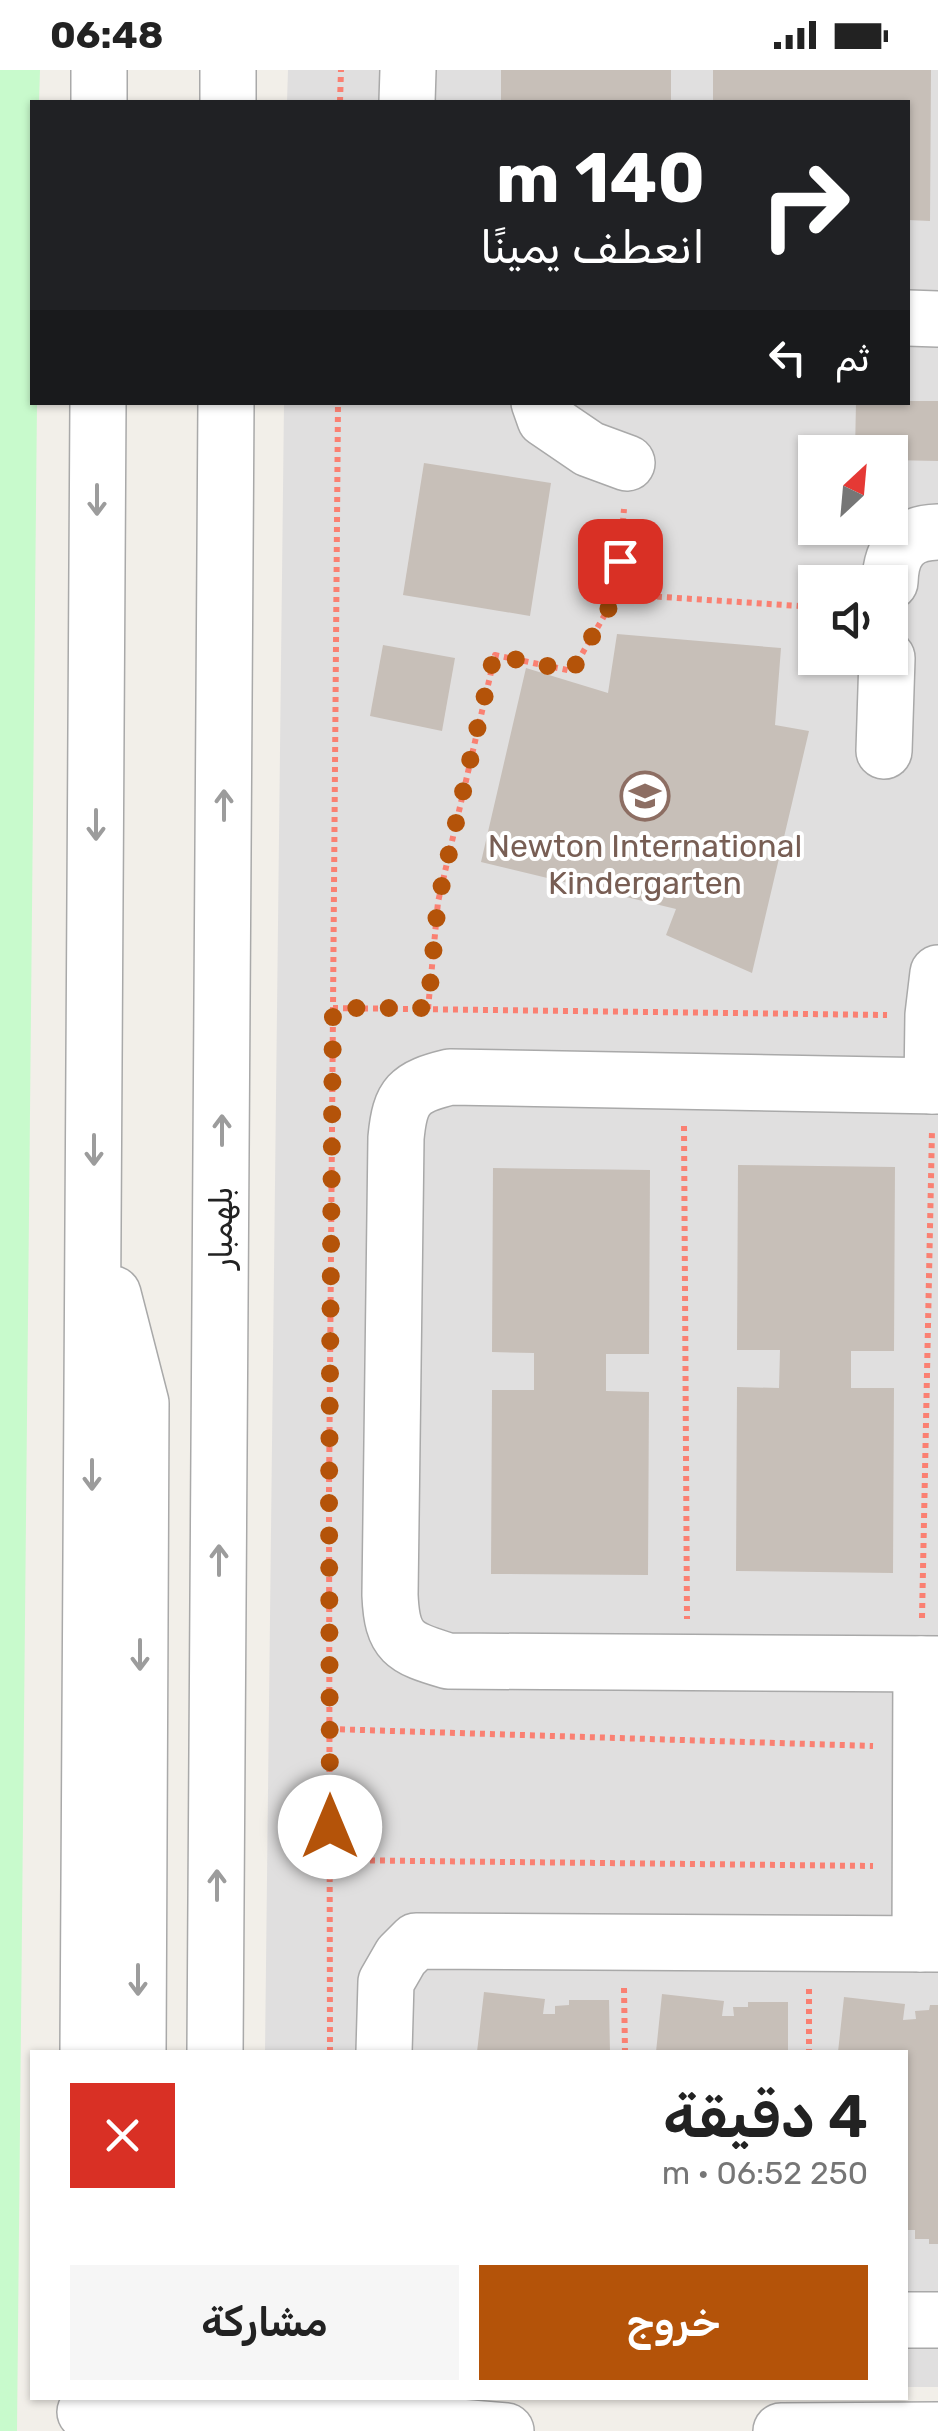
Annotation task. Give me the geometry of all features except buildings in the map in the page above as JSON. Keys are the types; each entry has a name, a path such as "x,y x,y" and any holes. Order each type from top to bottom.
{"street":[{"path":"99,100 100,70"},
{"path":"228,70 228,100"},
{"path":"407,100 408,70"},
{"path":"910,318 938,318"},
{"path":"88,2050 98,405"},
{"name":"بلهمبار","path":"214,2050 226,405"},
{"path":"540,405 545,419 589,449 628,463"},
{"path":"891,565 899,545 922,532 938,532"},
{"path":"884,751 886,675"},
{"path":"384,2050 386,1982 400,1956 416,1941 929,1944 920,1866 930,1802 919,1747 929,1664 448,1661 415,1650 400,1638 391,1622 390,1595 396,1138 398,1116 406,1098 424,1084 450,1077 935,1086 936,994"},
{"path":"94,1213 140,1403 138,2050"},
{"path":"217,1961 225,2050"},
{"path":"908,2320 938,2320"},
{"path":"423,2400 516,2431"},
{"path":"86,2413 289,2413 506,2431"},
{"path":"782,2431 938,2430"}],"path":[{"path":"340,100 341,70"},
{"path":"330,2050 329,1494 338,405"},
{"path":"428,1008 438,902 494,655 572,671 617,594 628,463"},
{"path":"617,594 798,606"},
{"path":"333,1008 936,994"},
{"path":"684,1080 687,1663"},
{"path":"929,1664 935,1086"},
{"path":"330,1729 919,1747"},
{"path":"330,1860 920,1866"},
{"path":"624,1942 624,2050"},
{"path":"808,1942 809,2050"}],"shaded area":[{"path":"288,70 938,70 938,2387 908,2387 908,2050 265,2050 284,405 910,405 910,100 287,100"}],"green space":[{"path":"0,70 40,70 39,100 30,100 30,405 37,405 17,2431 0,2431"}],"place":[{"name":"Newton International Kindergarten","path":"645,796"}],"route":[{"path":"330,1827 333,1008 428,1008 438,902 494,655 572,671 617,594 620,561"}]}
